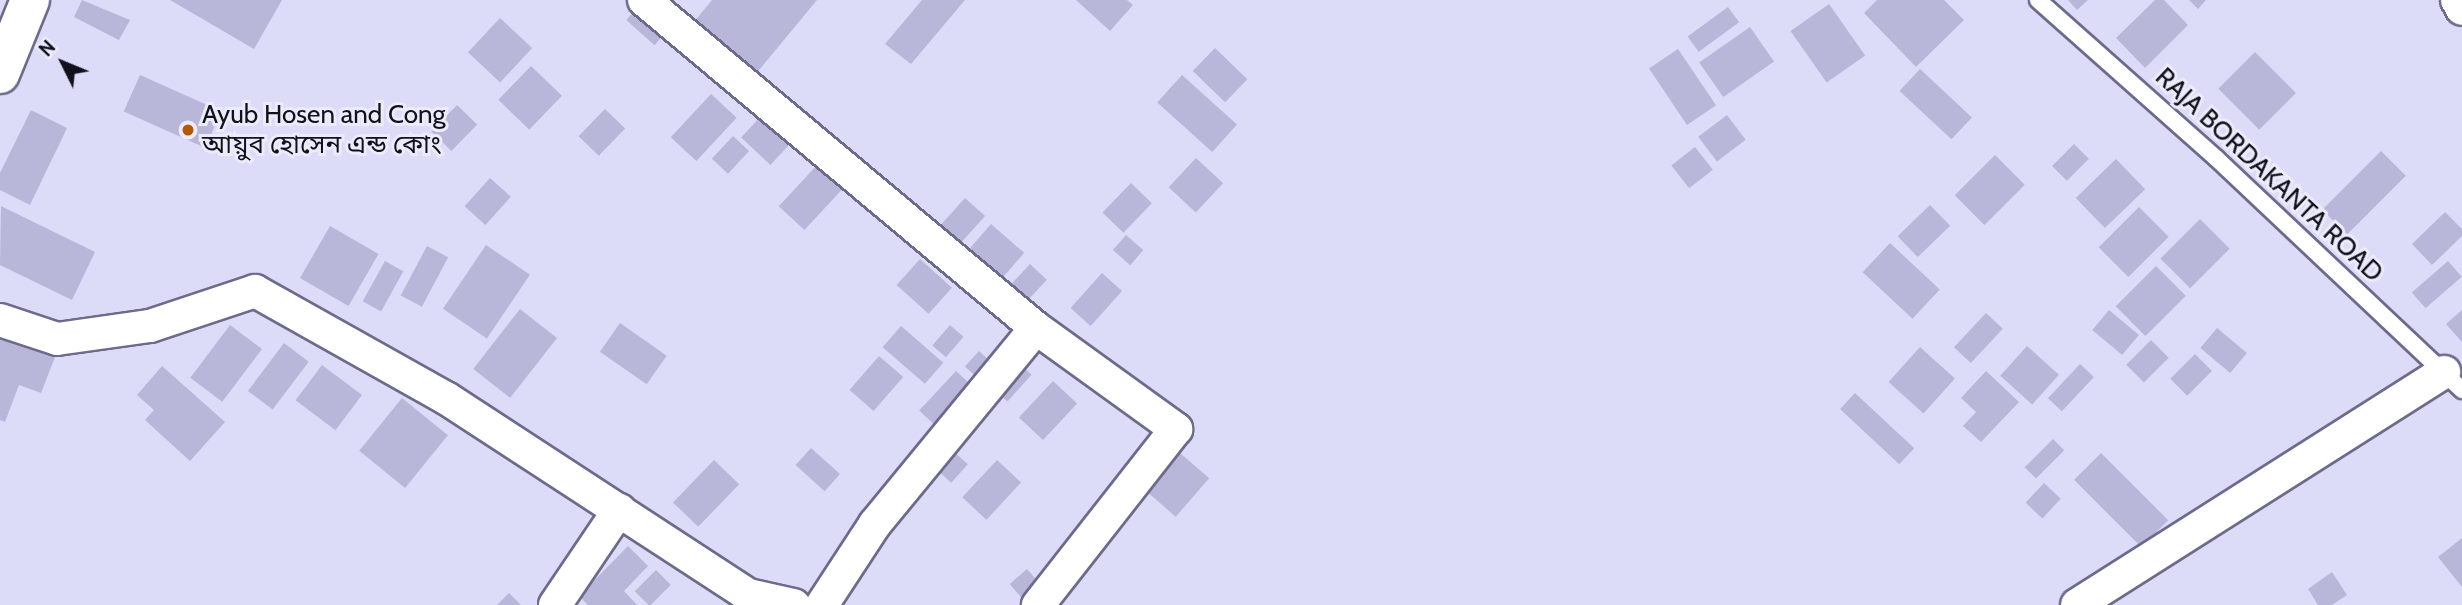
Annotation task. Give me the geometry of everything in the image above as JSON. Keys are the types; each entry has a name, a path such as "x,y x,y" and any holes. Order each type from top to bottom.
{"highway":[{"path":"0,74 30,0"}],"street":[{"path":"644,0 1036,328 1176,429 1038,605"},
{"path":"2457,0 2462,9"},
{"path":"0,320 57,339 150,326 255,291 446,398 748,595 794,605"},
{"path":"822,605 876,524 1036,328"},
{"path":"2077,605 2453,381"},
{"path":"555,605 619,510"},
{"path":"733,584 801,605"}],"lane":[{"name":"RAJA BORDAKANTA ROAD","path":"2038,0 2198,141 2453,381"}],"building":[{"path":"82,0 130,20 119,40 74,17"},
{"path":"170,0 282,0 254,49"},
{"path":"712,0 817,0 755,75 693,23"},
{"path":"922,0 965,0 911,64 885,44"},
{"path":"1076,0 1127,0 1133,5 1110,31"},
{"path":"1877,0 1944,0 1964,20 1916,67 1864,13"},
{"path":"2068,0 2088,0 2077,10"},
{"path":"2155,0 2164,0 2188,25 2145,68 2116,38"},
{"path":"2189,0 2206,0 2198,9"},
{"path":"1829,4 1865,56 1827,83 1790,31"},
{"path":"1728,7 1739,22 1699,52 1688,36"},
{"path":"637,8 665,33 655,45 626,20"},
{"path":"500,18 532,48 500,82 468,52"},
{"path":"1750,27 1774,61 1723,97 1699,63"},
{"path":"1215,48 1247,79 1225,102 1193,71"},
{"path":"1678,49 1716,105 1687,125 1649,69"},
{"path":"2255,52 2296,93 2259,130 2218,89"},
{"path":"531,66 562,96 529,130 498,100"},
{"path":"1920,69 1972,117 1951,139 1900,91"},
{"name":"Ayub Hosen and Cong আয়ুব হোসেন এন্ড কোং","path":"140,75 221,111 205,148 124,112"},
{"path":"1182,75 1237,125 1212,152 1157,102"},
{"path":"711,94 737,118 696,161 671,137"},
{"path":"457,105 477,124 451,151 431,132"},
{"path":"605,109 625,128 599,156 579,136"},
{"path":"31,110 67,128 30,205 0,190 0,173"},
{"path":"765,112 794,139 770,165 741,138"},
{"path":"1727,115 1746,140 1717,161 1698,137"},
{"path":"733,136 749,151 728,174 712,159"},
{"path":"2074,144 2089,159 2067,181 2052,166"},
{"path":"1695,147 1713,170 1689,188 1671,165"},
{"path":"2381,151 2406,176 2347,234 2322,210"},
{"path":"1995,155 2025,185 1984,225 1955,195"},
{"path":"1196,158 1223,183 1196,212 1169,187"},
{"path":"2116,159 2145,189 2105,228 2076,198"},
{"path":"819,163 845,187 804,230 779,206"},
{"path":"490,178 511,197 485,225 465,206"},
{"path":"1131,183 1152,203 1123,233 1103,212"},
{"path":"965,198 985,216 960,244 940,225"},
{"path":"1930,205 1950,226 1918,257 1898,236"},
{"path":"1,206 95,252 72,300 0,265"},
{"path":"2139,207 2169,237 2128,277 2099,247"},
{"path":"2445,212 2462,229 2462,236 2432,265 2412,244"},
{"path":"2200,219 2230,249 2190,288 2160,259"},
{"path":"991,224 1024,253 997,285 963,256"},
{"path":"330,226 378,254 348,306 300,278"},
{"path":"1126,235 1143,250 1130,265 1113,250"},
{"path":"1890,243 1940,289 1912,319 1863,272"},
{"path":"486,245 530,275 487,338 443,309"},
{"path":"427,246 448,257 422,307 401,295"},
{"path":"920,259 952,288 929,314 897,285"},
{"path":"385,261 403,271 381,311 363,301"},
{"path":"2448,261 2462,277 2426,308 2412,292"},
{"path":"1030,264 1047,280 1026,302 1010,286"},
{"path":"2156,266 2186,296 2145,336 2116,306"},
{"path":"1102,273 1122,291 1091,326 1071,308"},
{"path":"520,309 557,338 510,398 473,369"},
{"path":"2109,310 2139,335 2122,355 2092,330"},
{"path":"2462,310 2462,342 2446,324"},
{"path":"1986,313 2003,329 1971,363 1954,347"},
{"path":"620,323 667,356 647,384 600,352"},
{"path":"230,325 262,349 222,402 190,378"},
{"path":"950,325 964,337 946,357 932,345"},
{"path":"901,326 943,363 925,384 883,347"},
{"path":"2217,328 2247,353 2230,373 2200,348"},
{"path":"0,337 55,357 41,393 19,385 5,422 0,420"},
{"path":"2151,340 2169,358 2144,382 2126,365"},
{"path":"284,343 309,362 273,410 248,391"},
{"path":"2027,346 2059,375 2032,404 2000,376"},
{"path":"1920,347 1955,378 1923,413 1889,382"},
{"path":"979,351 997,367 983,383 965,367"},
{"path":"2195,354 2212,371 2187,396 2170,379"},
{"path":"879,356 903,377 874,411 849,390"},
{"path":"1013,358 1032,375 1007,401 989,385"},
{"path":"2080,364 2094,377 2062,411 2048,398"},
{"path":"322,365 362,395 335,430 296,400"},
{"path":"162,366 225,422 190,461 145,420 154,410 137,395"},
{"path":"956,371 974,388 937,428 919,410"},
{"path":"1986,371 2019,402 1981,442 1963,426 1976,412 1961,398"},
{"path":"1053,381 1077,404 1043,440 1019,418"},
{"path":"1855,393 1914,448 1899,464 1840,409"},
{"path":"402,398 448,435 405,488 359,451"},
{"path":"930,430 968,464 951,483 913,449"},
{"path":"2053,439 2064,450 2036,479 2025,467"},
{"path":"811,448 840,474 825,491 796,465"},
{"path":"1179,452 1209,478 1176,517 1146,490"},
{"path":"2101,453 2168,520 2141,547 2074,480"},
{"path":"714,460 739,484 698,527 673,502"},
{"path":"997,460 1021,483 986,520 962,497"},
{"path":"2044,483 2061,499 2042,518 2026,503"},
{"path":"2462,538 2462,587 2438,557"},
{"path":"628,546 648,566 624,591 637,605 588,605 579,596"},
{"path":"1027,569 1042,586 1025,601 1010,584"},
{"path":"656,570 671,585 651,605 635,591"},
{"path":"2332,572 2347,595 2332,605 2318,605 2308,589"},
{"path":"509,593 521,605 497,605"}],"place":[{"name":"Ayub Hosen and Cong আয়ুব হোসেন এন্ড কোং","path":"188,130"}]}
